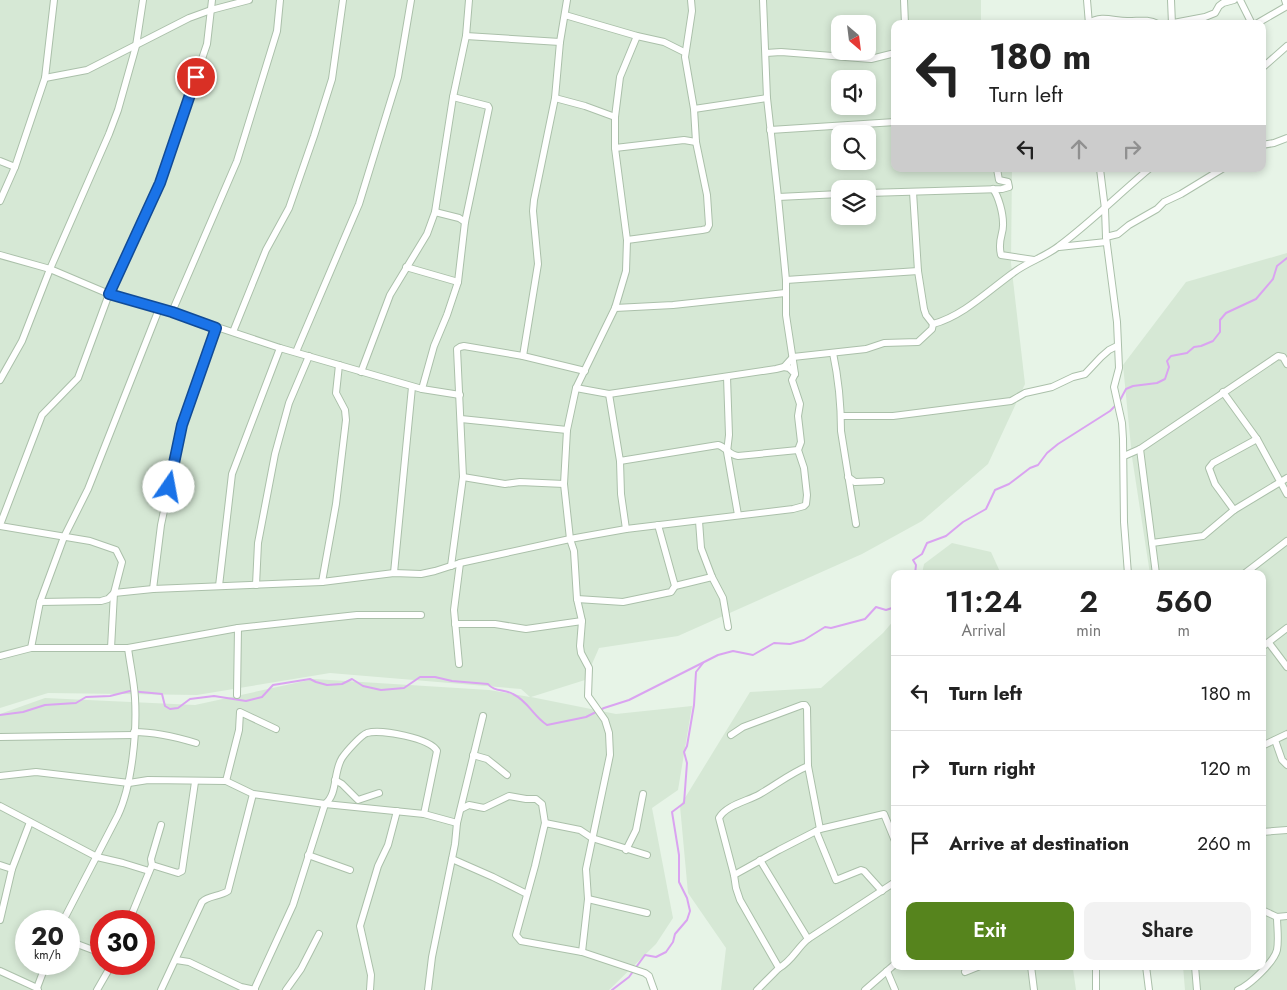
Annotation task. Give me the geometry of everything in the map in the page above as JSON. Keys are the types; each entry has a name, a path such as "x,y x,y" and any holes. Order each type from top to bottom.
{"street":[{"path":"0,201 15,167 45,78 54,0"},
{"path":"0,380 22,342 50,269 112,126 136,46 143,0"},
{"path":"111,648 114,593 122,562 116,550 90,541 0,526 42,416 78,378 109,294 160,183 207,44 212,0"},
{"path":"45,78 87,70 168,28 211,10 249,0"},
{"path":"172,312 237,161 277,31 280,0"},
{"path":"233,332 266,250 288,208 314,136 332,79 343,0"},
{"path":"296,352 366,185 398,77 411,0"},
{"path":"361,372 390,295 427,234 435,212 466,36 469,0"},
{"path":"523,356 538,264 533,211 534,200 555,98 560,42 567,0"},
{"path":"627,240 702,230 709,226 707,195 696,142 694,109 684,52 692,16 691,0"},
{"path":"40,602 101,601 108,599 114,593 153,590 322,582 394,573 421,574 435,572 460,563 626,529 793,509 804,506 807,496 804,468 798,450 802,442 798,416 800,404 792,380 795,374 786,315 786,280 767,98 763,0"},
{"path":"904,0 905,20"},
{"path":"1087,0 1089,20"},
{"path":"1170,20 1171,0"},
{"path":"1188,20 1215,13 1223,3 1234,0"},
{"path":"1240,0 1252,20"},
{"path":"1261,20 1287,6 1284,0"},
{"path":"565,15 664,42 684,52"},
{"path":"1093,20 1115,18 1121,20"},
{"path":"466,36 560,42"},
{"path":"582,952 588,899 586,869 610,760 610,740 605,720 588,696 589,668 581,653 580,646 582,621 577,598 574,551 570,539 564,484 567,430 576,388 615,308 626,271 627,240 616,148 615,118 620,77 637,36"},
{"path":"1266,64 1287,46"},
{"path":"766,53 781,52 871,58 891,54"},
{"path":"422,389 434,346 458,282 462,220 466,213 490,108 454,97"},
{"path":"555,98 585,106 615,118"},
{"path":"694,109 767,98"},
{"path":"770,130 891,122"},
{"path":"1266,145 1274,144 1287,138"},
{"path":"616,148 684,140 696,142"},
{"path":"0,161 15,167"},
{"path":"876,194 1002,189 1009,187 1008,182 999,180 998,172"},
{"path":"1100,172 1105,209 1106,240 1118,322 1117,346 1119,368 1114,387 1122,423 1124,522 1128,570"},
{"path":"933,324 960,312 1015,271 1058,247 1105,209 1146,172"},
{"path":"1058,247 1106,240 1157,209 1164,202 1217,172"},
{"path":"993,189 1000,198 1003,223 999,240 1001,255 1034,260"},
{"path":"913,192 918,271 924,309 933,324"},
{"path":"778,196 831,194"},
{"path":"435,212 462,220"},
{"path":"0,255 50,269 109,294 172,312 216,328 339,366 412,387 460,395"},
{"path":"406,267 458,282"},
{"path":"786,280 918,271"},
{"path":"615,308 673,305 785,293"},
{"path":"31,648 40,602 64,538 88,489 159,309"},
{"path":"784,367 793,357 866,349 884,343 915,343 923,339 932,329 933,324"},
{"path":"153,590 162,526 182,425 216,328"},
{"path":"451,566 463,477 457,349 460,346 523,356 585,371"},
{"path":"842,416 893,416 1011,401 1025,393 1052,387 1073,376 1085,374 1109,350 1117,346"},
{"path":"219,586 232,474 280,348"},
{"path":"833,353 839,382 842,416 841,431 856,524"},
{"path":"256,585 258,543 275,454 289,403 309,356"},
{"path":"1124,456 1140,449 1278,356 1283,357 1287,364"},
{"path":"322,582 336,504 346,420 345,410 336,393 339,366"},
{"path":"576,388 609,394 784,367 789,368 795,374"},
{"path":"727,377 729,435 727,452 738,515"},
{"path":"394,573 412,387"},
{"path":"1223,392 1284,480 1287,494"},
{"path":"609,394 620,461 621,494 626,529"},
{"path":"461,419 567,430"},
{"path":"1234,510 1215,484 1210,468 1213,463 1257,440"},
{"path":"620,461 718,445 732,455 747,456 798,450"},
{"path":"1140,449 1156,570"},
{"path":"463,477 505,484 520,482 564,484"},
{"path":"848,477 855,482 881,481"},
{"path":"1152,542 1202,536 1234,510 1284,480"},
{"path":"699,521 701,548 712,577 723,598 728,627"},
{"path":"658,525 675,586"},
{"path":"1249,570 1287,541"},
{"path":"459,664 454,610 460,563"},
{"path":"577,598 623,602 671,592 675,586 712,577"},
{"path":"0,656 31,648 128,648 238,628 357,615 420,616"},
{"path":"455,624 495,624 526,629 582,621"},
{"path":"237,695 238,628"},
{"path":"1287,628 1268,643 1287,668"},
{"path":"69,910 123,804 129,783 134,734 134,690 128,648"},
{"path":"731,735 743,726 805,705 807,708 808,766 818,830 836,880 861,870 882,891"},
{"path":"226,782 239,730 240,712 276,729"},
{"path":"428,990 432,957 455,844 457,823 483,716"},
{"path":"0,737 152,732 196,743"},
{"path":"176,960 189,962 240,989 255,990 292,905 325,804 331,800 341,760 363,735 372,732 388,733 416,739 431,744 437,751 424,814"},
{"path":"1266,744 1287,734"},
{"path":"1275,740 1282,760 1287,765"},
{"path":"473,755 487,759 507,775"},
{"path":"779,968 740,900 719,818 722,813 759,795 792,773 808,766"},
{"path":"0,776 36,772 129,783 148,780 226,782 254,794 325,804 424,814 457,823"},
{"path":"335,780 342,784 358,800 379,793"},
{"path":"0,806 97,857 178,873 182,871 195,782"},
{"path":"161,990 202,902 207,898 222,895 228,891 254,794"},
{"path":"626,850 636,830 644,794"},
{"path":"460,809 470,805 484,808 509,796 536,799 542,804 545,823 516,935 517,939 582,952 645,973 654,990"},
{"path":"370,990 370,975 360,926 378,866 388,845 397,811"},
{"path":"734,875 818,830 884,814 891,831"},
{"path":"0,920 12,869 30,822"},
{"path":"545,823 580,830 592,838 647,855"},
{"path":"133,910 150,868 161,825"},
{"path":"1266,832 1287,830"},
{"path":"308,855 350,870"},
{"path":"452,859 527,894"},
{"path":"760,860 808,939"},
{"path":"0,865 12,869"},
{"path":"757,990 779,968 789,962 800,946 808,939 891,885"},
{"path":"588,899 647,912"},
{"path":"1266,912 1277,917 1287,916"},
{"path":"1266,965 1276,952 1277,917"},
{"path":"286,990 301,969 319,934"},
{"path":"866,990 891,968"},
{"path":"965,972 970,970"},
{"path":"1032,970 1034,990"},
{"path":"1096,970 1096,990"},
{"path":"1146,970 1149,990"},
{"path":"1195,970 1197,990"},
{"path":"1238,990 1250,982 1261,970"},
{"path":"0,971 38,989 42,975"},
{"path":"887,971 894,990"},
{"path":"97,990 106,975"}],"shaded area":[{"path":"0,0 981,0 981,20 891,20 891,172 1012,172 1011,263 1025,384 988,464 922,521 862,554 678,636 599,648 585,680 531,697 616,714 692,706 678,790 652,808 673,918 656,944 609,990 0,990 0,714 45,698 195,705 314,679 489,690 530,697 521,689 330,673 197,695 48,693 0,708"},
{"path":"1287,253 1287,990 1185,990 1183,970 1266,970 1266,570 1149,570 1132,457 1123,365 1186,282"},
{"path":"952,543 991,552 999,570 923,570 924,564"},
{"path":"891,624 891,970 1073,970 1076,990 721,990 726,948 688,893 680,806 750,692 821,688"}],"waterway":[{"path":"1119,402 1126,389 1133,386 1157,383 1165,379 1169,367 1167,361 1171,356 1187,353 1194,347 1213,341 1220,332 1220,320 1226,313 1256,299 1273,279 1277,266 1287,258"},
{"path":"915,570 916,565 913,560 922,554 927,543 946,536 963,522 986,509 995,490 1009,484 1030,468 1038,465 1047,453 1058,444 1110,411 1116,405"},
{"path":"0,715 23,712 45,705 76,703 86,697 110,696 130,691 162,694 165,706 170,709 178,708 190,699 214,696 246,701 262,697 273,685 310,679 327,685 342,684 352,679 363,686 381,690 404,688 420,677 435,677 452,681 488,684 490,687 510,692 523,701 547,725 586,717 604,708 629,700 718,655 733,651 753,655 774,643 790,644 804,640 825,627 831,628 865,619 876,607 886,610 891,608"},
{"path":"612,990 629,977 645,955 656,957 666,952 673,942 675,934 687,920 690,911 687,898 679,882 679,855 672,812 684,803 687,763 684,752 687,746 694,705 696,672 703,663"}],"route":[{"path":"169,487 180,443 182,425 216,328 172,312 109,294 160,183 196,77"}]}
